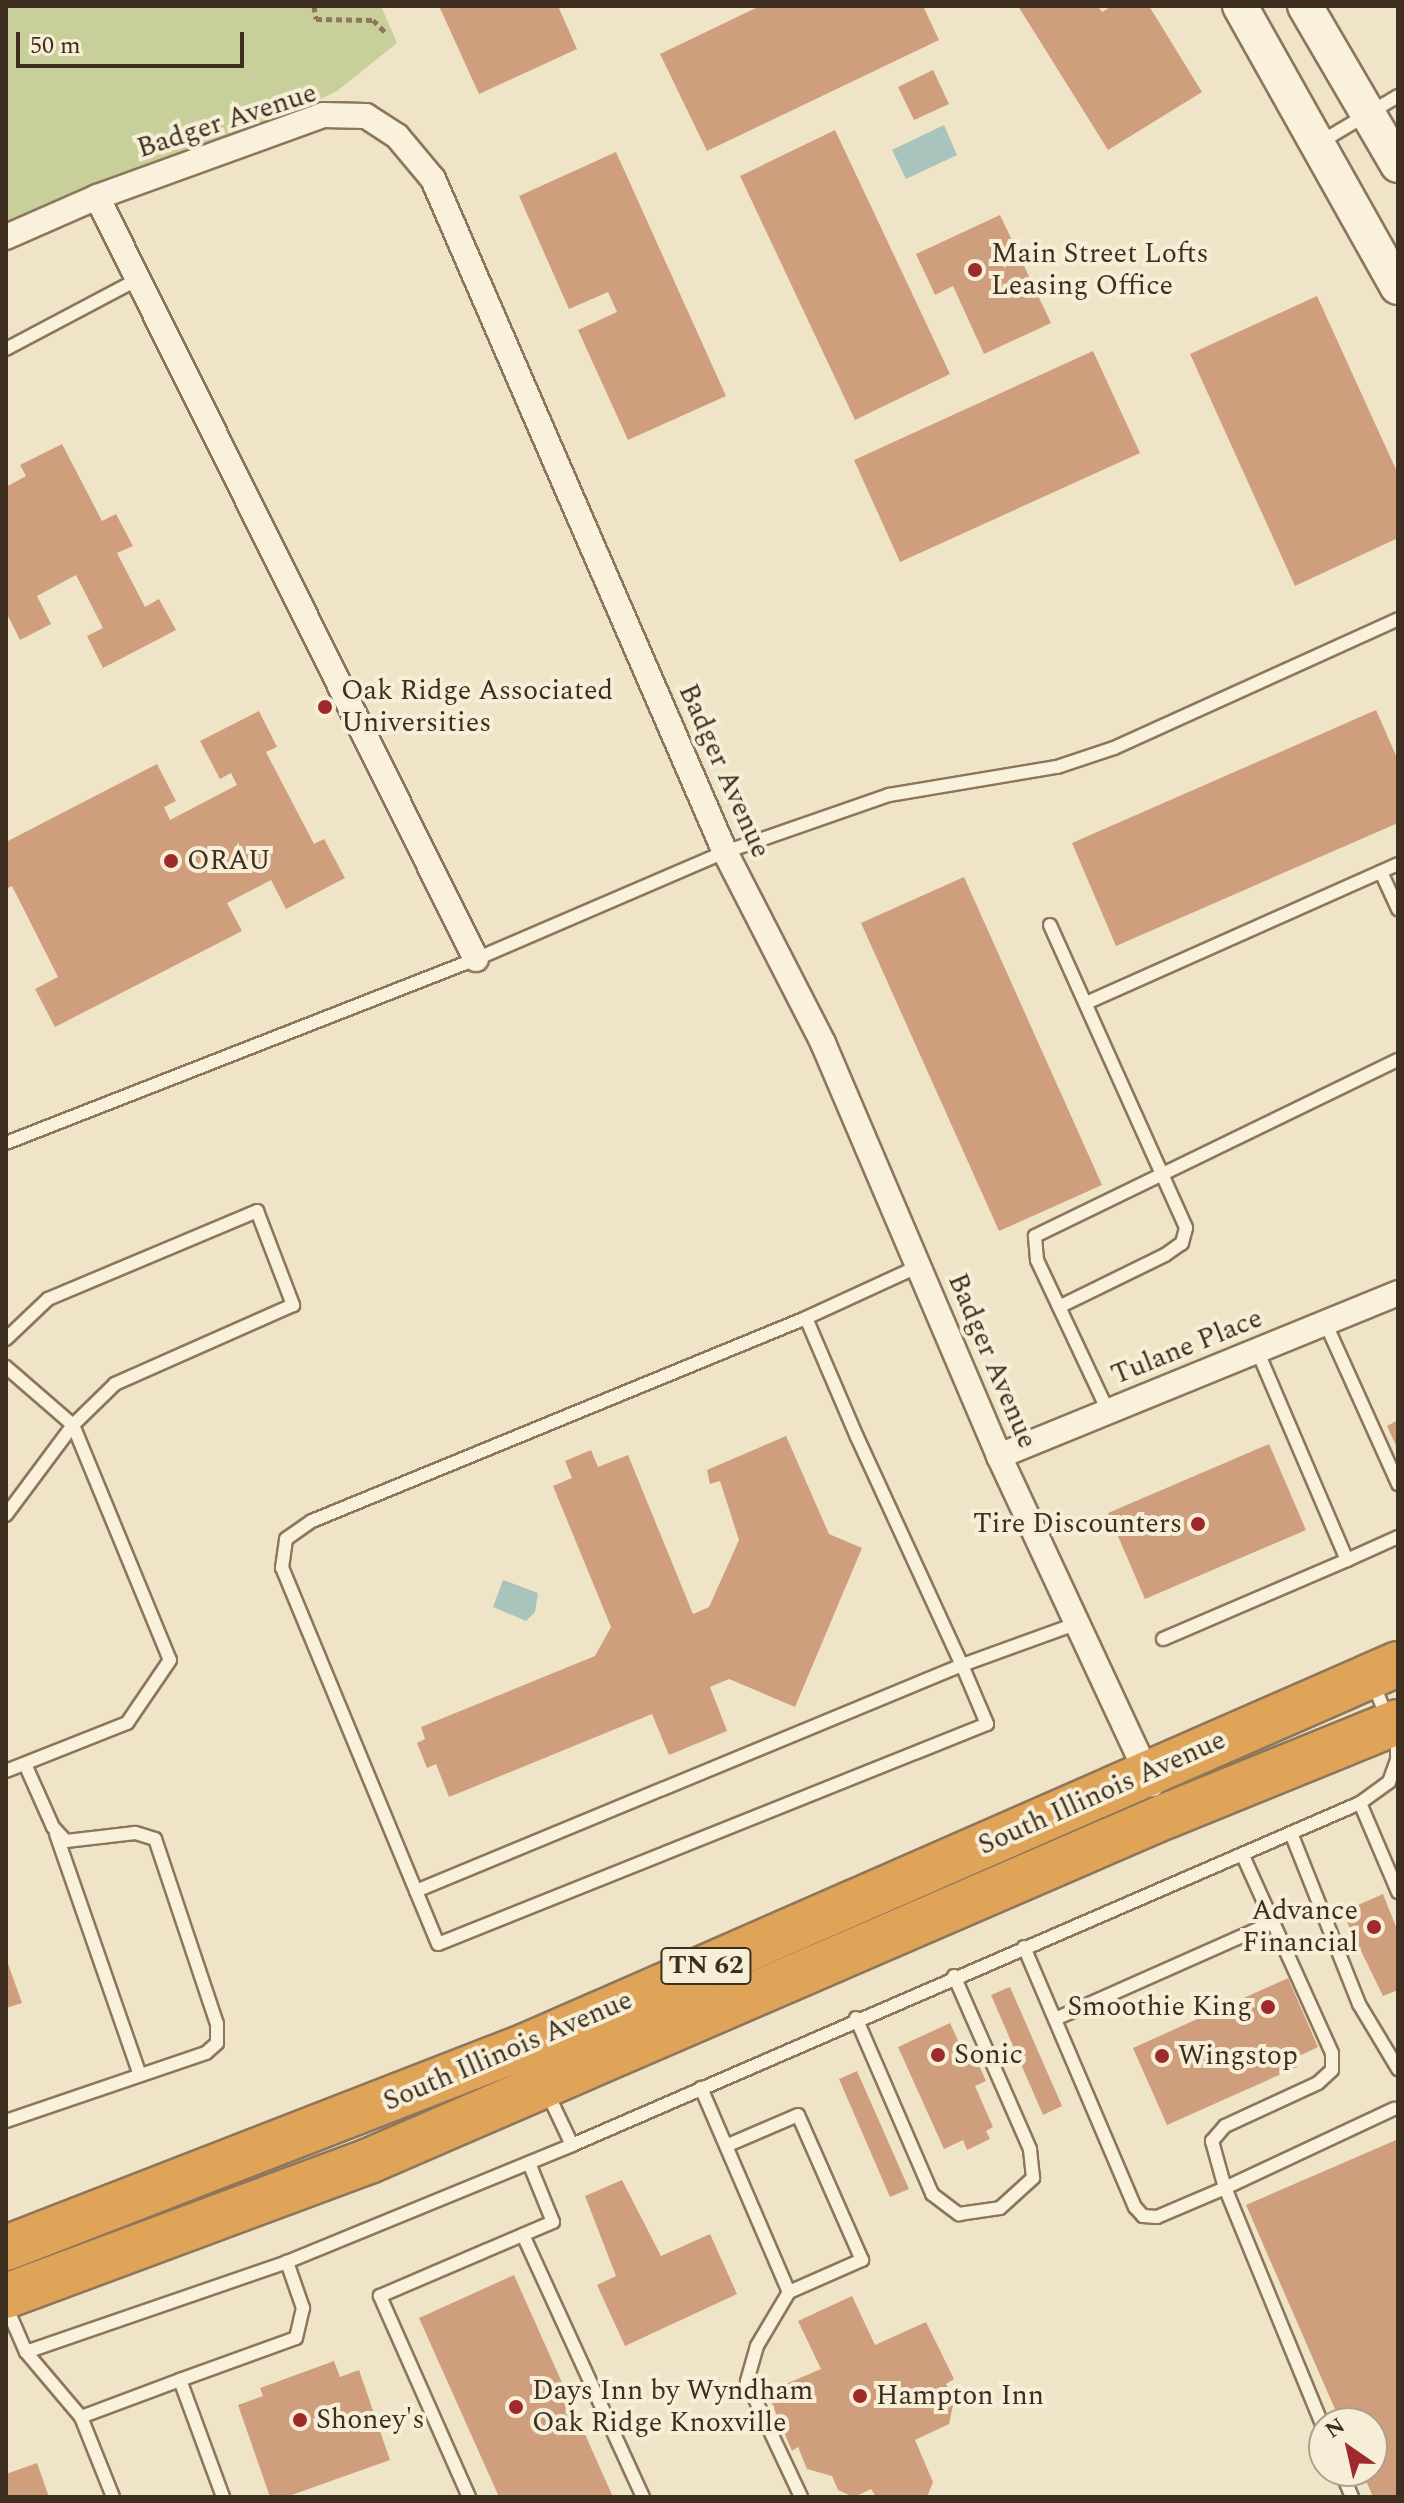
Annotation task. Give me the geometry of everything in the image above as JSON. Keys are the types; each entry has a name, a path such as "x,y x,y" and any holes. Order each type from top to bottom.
{"highway":[{"name":"South Illinois Avenue","path":"6,2296 369,2161 536,2067 1146,1773 1384,1670"},
{"name":"South Illinois Avenue","path":"6,2248 536,2067 1394,1723"}],"main road":[{"path":"1240,6 1398,287"},
{"path":"1305,6 1384,103 1398,165"}],"street":[{"name":"Badger Avenue","path":"6,237 97,197 323,115 366,116 397,136 433,179 725,852 823,1043 999,1456 1166,1816"},
{"path":"97,197 476,959"},
{"name":"Tulane Place","path":"999,1456 1398,1293"}],"lane":[{"path":"1319,143 1384,103"},
{"path":"6,349 138,279"},
{"path":"6,1143 476,959 725,852 889,795 1082,760 1398,619"},
{"path":"1086,1003 1398,864"},
{"path":"1381,872 1398,909"},
{"path":"1050,925 1164,1171 1186,1228 1182,1243 1059,1307"},
{"path":"1108,1411 1037,1260 1035,1236 1398,1060"},
{"path":"6,1339 48,1299 257,1211 293,1305 115,1384 73,1425 6,1515"},
{"path":"806,1318 987,1724 438,1944 282,1568 286,1539 312,1521 806,1318 919,1266"},
{"path":"1325,1322 1398,1484"},
{"path":"1257,1350 1347,1560"},
{"path":"6,1367 73,1425 170,1660 127,1723 6,1771"},
{"path":"1163,1639 1398,1537"},
{"path":"416,1891 962,1665 1075,1624"},
{"path":"26,2352 287,2262 529,2163 856,2018 1360,1803 1389,1782 1397,1760 1384,1670"},
{"path":"25,1764 53,1827 140,2075"},
{"path":"1360,1803 1398,1892"},
{"path":"6,2121 206,2053 217,2043 217,2024 163,1851 155,1839 135,1833 84,1842 66,1841 53,1827"},
{"path":"1291,1833 1359,2004 1384,2041 1398,2069"},
{"path":"1242,1854 1332,2053 1332,2070 1318,2083 1225,2126 1212,2141 1225,2188 1315,2407"},
{"path":"1055,2019 1274,1922"},
{"path":"1024,1947 1143,2216 1157,2217 1397,2111"},
{"path":"856,2018 932,2194 959,2214 1000,2208 1033,2178 1030,2149 954,1976"},
{"path":"1384,2041 1398,2035"},
{"path":"536,2067 572,2145"},
{"path":"701,2088 789,2292"},
{"path":"726,2146 798,2115 862,2260 789,2292 757,2346 747,2382 801,2497"},
{"path":"469,2497 380,2296 553,2222 529,2163"},
{"path":"523,2235 643,2497"},
{"path":"81,2417 296,2338 303,2308 287,2262"},
{"path":"6,2306 26,2352 81,2417 113,2497"},
{"path":"180,2380 223,2497"}],"path":[{"path":"314,6 316,19 373,20 385,32"}],"green space":[{"path":"6,6 381,6 397,43 337,91 316,101 6,225"}],"water":[{"path":"944,125 957,155 906,179 892,150"},
{"path":"503,1580 538,1593 535,1612 526,1621 493,1607"}],"building":[{"path":"439,6 558,6 577,49 479,94"},
{"path":"760,6 923,6 939,40 707,151 660,54"},
{"path":"1018,6 1098,6 1102,12 1112,6 1149,6 1202,92 1108,150"},
{"path":"933,70 949,104 914,120 898,87"},
{"path":"835,130 950,374 855,420 740,176"},
{"path":"616,152 726,396 628,440 578,330 617,312 608,292 569,309 519,196"},
{"name":"Main Street Lofts Leasing Office","path":"1000,215 1051,323 984,354 953,286 935,295 916,254"},
{"path":"1317,296 1398,474 1398,538 1295,586 1190,354"},
{"path":"1093,351 1140,453 900,562 854,460"},
{"path":"62,444 102,521 116,514 133,546 117,553 145,607 159,599 176,630 103,668 87,636 103,628 76,575 37,596 51,624 20,640 6,612 6,487 26,476 20,465"},
{"path":"1376,710 1398,760 1398,823 1116,946 1072,843"},
{"name":"ORAU","path":"259,711 277,747 266,752 314,844 324,839 345,878 286,909 271,880 227,903 242,931 55,1027 35,989 58,977 12,886 6,889 6,842 157,764 176,801 164,807 170,820 237,785 231,773 220,779 200,741"},
{"path":"964,877 1102,1185 999,1231 861,923"},
{"path":"1398,1420 1398,1450 1387,1426"},
{"path":"786,1436 829,1534 862,1548 795,1707 729,1679 710,1687 727,1731 669,1755 652,1714 449,1797 436,1764 427,1768 417,1743 425,1739 421,1727 595,1656 611,1627 553,1486 572,1478 565,1461 591,1450 598,1467 628,1455 693,1614 709,1607 739,1540 720,1481 710,1484 707,1470"},
{"path":"1269,1444 1306,1530 1145,1599 1108,1513"},
{"path":"1383,1894 1398,1932 1398,1990 1383,1996 1342,1912"},
{"path":"6,1958 22,2003 6,2008"},
{"path":"1288,1978 1318,2047 1293,2059 1297,2067 1167,2125 1133,2048"},
{"path":"1010,1987 1062,2106 1043,2115 991,1995"},
{"path":"950,2023 961,2047 969,2043 986,2081 975,2086 993,2127 986,2131 990,2139 967,2150 963,2140 944,2149 898,2047"},
{"path":"857,2071 909,2189 890,2197 839,2079"},
{"path":"1396,2140 1398,2497 1373,2497 1369,2487 1388,2487 1388,2407 1334,2407 1246,2205"},
{"path":"622,2180 661,2256 710,2234 737,2294 625,2346 597,2285 616,2276 585,2196"},
{"name":"Days Inn by Wyndham Oak Ridge Knoxville","path":"514,2275 613,2497 499,2497 419,2318"},
{"name":"Hampton Inn","path":"852,2296 875,2345 926,2322 954,2379 946,2384 954,2401 949,2424 915,2440 933,2482 927,2497 876,2497 871,2489 854,2497 838,2490 832,2476 807,2469 798,2447 792,2451 767,2392 821,2369 798,2321"},
{"path":"334,2361 340,2377 359,2370 390,2460 286,2497 270,2497 238,2405 263,2396 260,2388"},
{"path":"37,2463 49,2497 6,2497 6,2474"}],"place":[{"name":"Main Street Lofts Leasing Office","path":"975,270"},
{"name":"Oak Ridge Associated Universities","path":"325,707"},
{"name":"ORAU","path":"171,861"},
{"name":"Tire Discounters","path":"1198,1524"},
{"name":"Advance Financial","path":"1374,1927"},
{"name":"Smoothie King","path":"1268,2007"},
{"name":"Sonic","path":"938,2055"},
{"name":"Wingstop","path":"1162,2056"},
{"name":"Hampton Inn","path":"860,2396"},
{"name":"Days Inn by Wyndham Oak Ridge Knoxville","path":"516,2407"},
{"name":"Shoney's","path":"300,2420"}]}
